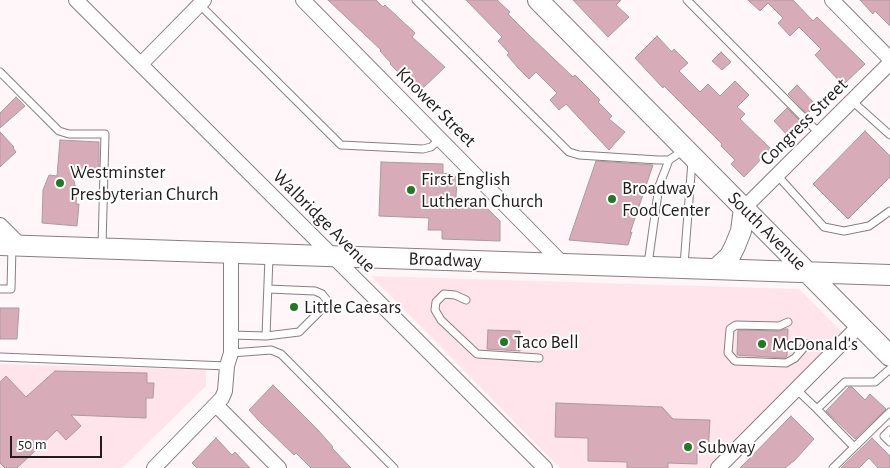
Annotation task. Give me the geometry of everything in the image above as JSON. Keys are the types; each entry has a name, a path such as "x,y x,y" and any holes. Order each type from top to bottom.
{"street":[{"name":"Walbridge Avenue","path":"76,0 545,468"},
{"name":"Knower Street","path":"304,0 563,264"},
{"name":"South Avenue","path":"538,0 683,155 744,208 890,356"},
{"path":"832,0 890,59"},
{"path":"141,64 199,2"},
{"name":"Congress Street","path":"744,208 890,63"},
{"path":"716,269 730,256 736,246 744,208"},
{"path":"0,225 11,246"},
{"name":"Broadway","path":"11,246 890,275"},
{"path":"161,465 216,405 225,391 231,335 231,254"},
{"path":"718,468 860,325"},
{"path":"216,405 279,468"}],"lane":[{"path":"416,0 568,152 579,155 683,155"},
{"path":"687,0 819,133"},
{"path":"199,2 341,145 423,149 431,147 441,138"},
{"path":"0,72 59,131 69,134 105,134 102,249"},
{"path":"852,101 890,135"},
{"path":"648,267 659,186 683,155"},
{"path":"683,155 684,268"},
{"path":"777,175 824,227 844,231 869,226 890,211"},
{"path":"0,289 11,289 11,246"},
{"path":"266,336 269,255"},
{"path":"231,335 266,336 299,332 327,304 322,294 315,291 268,289"},
{"path":"466,300 455,294 444,294 436,302 435,310 441,320 477,354 539,358"},
{"path":"788,322 779,326 736,325 730,329 728,353 735,361 786,362 795,358 807,344"},
{"path":"0,357 229,359 272,350 281,354 394,468"},
{"path":"817,409 845,382 875,382 890,369"},
{"path":"797,390 854,447"},
{"path":"833,468 890,412"},
{"path":"890,430 884,436 890,442"}],"shaded area":[{"path":"371,276 799,289 844,334 710,468 560,468"},
{"path":"0,364 206,370 206,386 122,468 0,468"}],"building":[{"path":"328,0 376,0 383,7 385,5 415,33 412,37 445,67 422,89 407,73 403,77 390,64 381,50"},
{"path":"466,0 497,0 510,12 508,14 528,34 573,77 575,75 600,100 598,102 612,116 609,119 625,132 609,150 566,104 559,110 550,100 557,93 536,72 529,79 519,69 507,55 509,53 498,41 502,37"},
{"path":"573,0 621,0 616,5 629,17 608,37"},
{"path":"748,0 793,0 813,21 817,17 865,64 843,85 815,55 821,49 799,27 790,36 778,23 783,18 768,3 760,11"},
{"path":"860,0 890,0 890,26 875,11 873,14"},
{"path":"657,36 672,52 674,49 688,63 679,71 700,92 708,84 720,96 735,81 749,95 737,107 745,114 740,119 771,149 744,177 731,164 735,160 721,146 722,144 664,86 663,88 635,58"},
{"path":"721,52 731,62 722,70 712,61"},
{"path":"797,85 816,105 807,114 788,94"},
{"path":"16,97 25,106 0,128 0,113"},
{"path":"787,108 800,121 797,124 800,126 789,137 774,121"},
{"path":"865,131 890,156 890,177 848,219 813,184"},
{"path":"0,132 14,147 16,152 0,167"},
{"name":"Westminster Presbyterian Church","path":"60,140 99,142 99,174 72,174 77,192 76,204 79,204 77,226 42,223 43,190 49,175 57,176"},
{"name":"Broadway Food Center","path":"596,161 653,165 630,233 632,232 628,245 569,240"},
{"path":"381,162 443,164 443,174 451,173 457,178 456,197 477,198 500,221 500,241 442,239 442,230 428,230 429,218 379,216"},
{"path":"0,308 19,308 17,339 0,339"},
{"name":"McDonald's","path":"788,329 787,356 785,358 737,355 738,330 779,331"},
{"name":"Taco Bell","path":"488,330 520,331 520,351 487,349"},
{"path":"55,371 147,373 147,383 154,383 153,398 146,398 146,418 71,415 81,426 66,440 57,430 17,468 5,468 0,463 0,382 6,376 26,397"},
{"path":"273,385 318,430 351,468 311,468 296,453 294,455 261,423 249,410"},
{"path":"849,387 852,387 865,400 870,394 886,409 855,439 826,411"},
{"path":"556,403 662,407 673,419 710,420 708,453 697,453 697,464 668,463 668,468 627,468 627,462 588,461 588,438 555,437"},
{"path":"791,416 814,439 795,460 785,468 740,468"},
{"path":"216,438 232,455 235,452 250,468 197,468 192,463"},
{"path":"872,438 890,456 890,468 878,468 869,458 859,468 841,468"}],"place":[{"name":"Westminster Presbyterian Church","path":"60,183"},
{"name":"First English Lutheran Church","path":"411,190"},
{"name":"Broadway Food Center","path":"612,199"},
{"name":"Little Caesars","path":"294,307"},
{"name":"Taco Bell","path":"504,342"},
{"name":"McDonald's","path":"762,344"},
{"name":"Subway","path":"688,447"}]}
